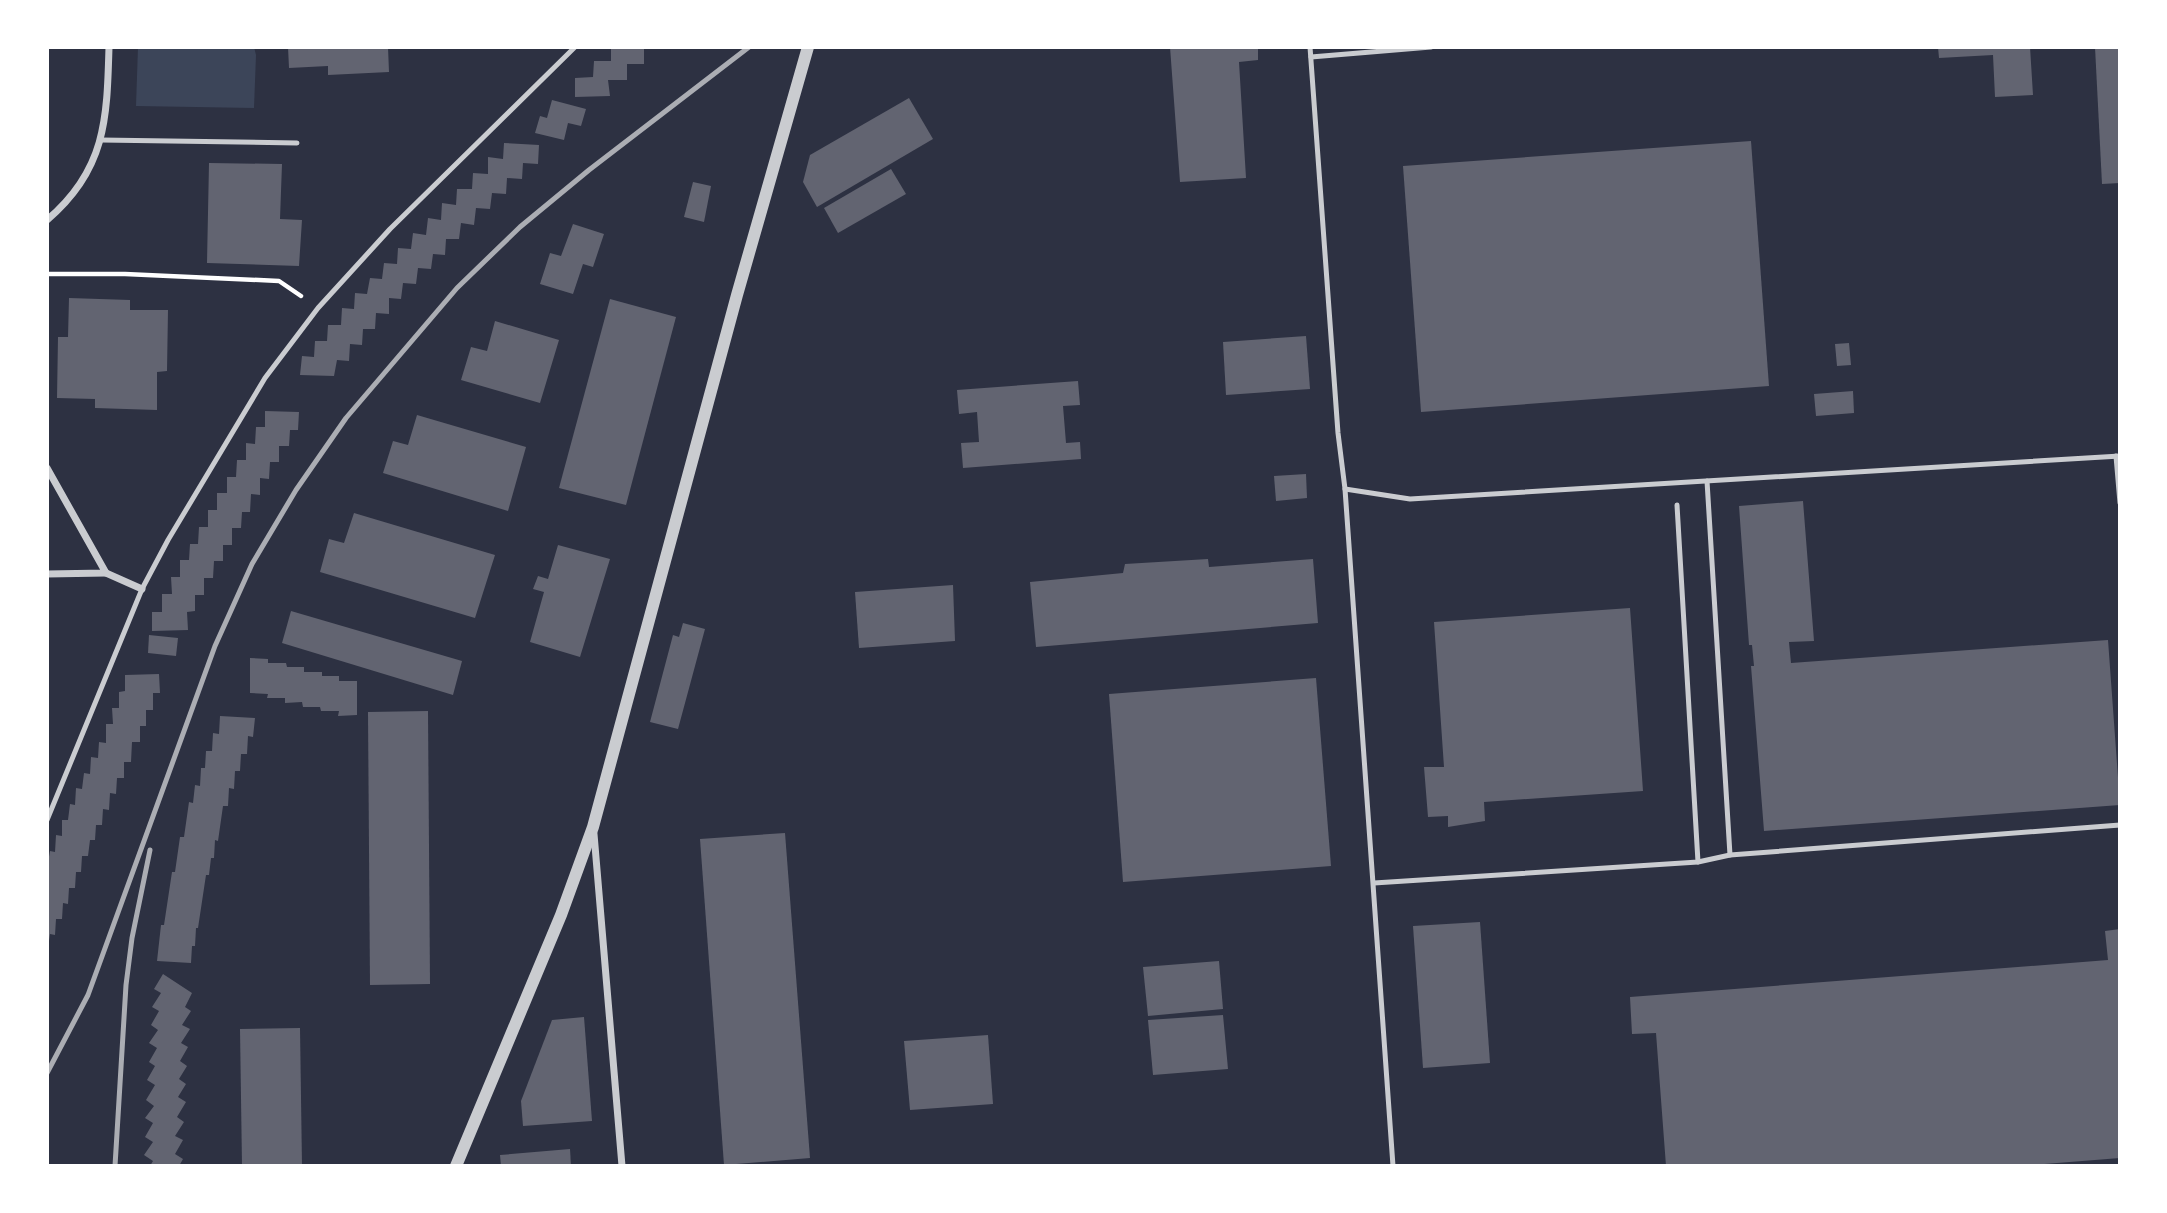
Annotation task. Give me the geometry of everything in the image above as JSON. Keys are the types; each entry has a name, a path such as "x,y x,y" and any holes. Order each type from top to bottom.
{"street":[{"path":"47,220 64,205 90,170 101,140 107,95 109,47"},
{"path":"456,1166 561,915 593,827 737,295 808,47"},
{"path":"47,468 106,573"},
{"path":"47,574 106,573 142,589"},
{"path":"593,827 622,1166"}],"lane":[{"path":"47,820 142,589 168,540 265,378 318,308 390,229 575,47"},
{"path":"1310,47 1338,433 1345,489 1393,1166"},
{"path":"1311,57 1431,47"},
{"path":"101,140 297,143"},
{"path":"1345,489 1410,499 2118,456 2120,503"},
{"path":"1707,481 1730,855"},
{"path":"1677,505 1698,862"},
{"path":"1374,883 1698,862 1730,855 2120,825"}],"path":[{"path":"47,274 125,274 279,281 318,308"}],"shaded area":[{"path":"138,47 254,47 254,108 136,106"}],"building":[{"path":"288,47 388,47 389,72 328,75 328,66 289,68"},
{"path":"611,47 644,47 644,64 627,64 627,80 608,80 610,96 575,97 575,78 593,77 594,61 611,61"},
{"path":"1170,47 1258,47 1258,60 1239,62 1246,178 1180,182"},
{"path":"1938,47 2030,47 2033,95 1995,97 1993,55 1939,58"},
{"path":"2095,47 2120,47 2120,183 2102,184"},
{"path":"909,98 933,139 817,207 803,182 810,155"},
{"path":"552,100 586,109 581,126 568,123 564,140 535,133 540,116 547,118"},
{"path":"1751,141 1769,386 1421,412 1403,166"},
{"path":"504,143 539,145 538,164 523,163 522,179 507,178 506,194 492,193 490,209 476,208 474,225 461,223 459,239 446,239 445,255 433,254 431,269 418,268 416,284 403,283 401,299 389,298 389,314 376,313 375,329 363,329 362,345 350,344 349,361 337,360 334,376 300,375 302,356 314,357 315,341 327,341 328,325 341,325 342,308 354,309 355,293 367,294 370,278 382,279 384,263 397,264 398,248 411,249 413,233 426,235 428,218 441,220 442,203 456,205 457,189 472,189 473,173 488,174 488,157 503,159"},
{"path":"209,163 282,164 280,219 302,220 299,266 207,263"},
{"path":"891,169 906,194 838,233 824,208"},
{"path":"693,182 711,186 704,222 684,217"},
{"path":"573,224 604,234 593,267 583,264 573,294 540,284 550,253 561,256"},
{"path":"69,298 130,300 130,310 168,310 167,371 157,372 157,410 95,408 95,399 57,398 58,337 68,337"},
{"path":"610,299 676,317 626,505 559,488"},
{"path":"495,321 559,340 540,403 461,380 471,347 487,351"},
{"path":"1306,336 1310,389 1226,395 1223,342"},
{"path":"1849,343 1851,365 1837,366 1835,344"},
{"path":"1078,381 1080,405 1063,406 1066,443 1080,442 1081,459 963,468 961,443 979,442 977,412 959,414 957,390"},
{"path":"1853,391 1854,413 1816,416 1814,394"},
{"path":"265,411 299,412 298,430 290,430 289,446 279,446 279,462 270,462 269,479 260,478 260,495 251,494 250,512 242,512 241,528 232,528 232,545 223,545 223,561 214,561 213,578 204,578 204,595 195,595 195,611 187,612 188,630 152,631 152,612 162,612 162,594 172,594 171,577 180,577 180,560 189,560 190,544 198,544 199,527 208,527 208,510 217,510 217,493 227,493 227,477 236,477 237,460 246,460 246,443 255,444 256,427 265,427"},
{"path":"417,415 526,447 508,511 383,473 393,441 408,445"},
{"path":"1306,474 1307,498 1276,501 1274,476"},
{"path":"1803,501 1814,641 1789,642 1791,663 2108,640 2120,805 1764,831 1751,666 1754,666 1752,645 1749,645 1739,506"},
{"path":"354,513 495,555 475,618 320,572 329,539 344,543"},
{"path":"558,545 610,559 580,657 530,642 544,592 533,589 538,576 548,579"},
{"path":"1208,559 1209,567 1313,559 1318,623 1036,647 1030,582 1123,573 1125,564"},
{"path":"953,585 955,641 859,648 855,592"},
{"path":"1630,608 1643,791 1484,802 1485,821 1448,827 1448,816 1428,817 1424,767 1444,767 1434,622"},
{"path":"291,611 462,661 453,695 282,643"},
{"path":"683,623 705,629 678,729 650,722 673,635 679,637"},
{"path":"149,635 178,638 176,656 148,653"},
{"path":"250,658 268,659 268,663 286,663 287,667 304,667 304,672 322,672 322,676 339,676 339,681 357,681 357,715 338,716 339,711 321,711 320,707 303,707 302,702 285,703 285,698 267,698 268,694 250,693"},
{"path":"159,674 160,693 153,693 153,710 146,710 146,726 140,726 140,742 132,742 131,762 124,762 124,778 117,778 116,794 110,793 109,810 103,809 102,825 96,825 95,840 90,840 88,856 82,856 81,872 76,872 75,888 69,888 68,904 63,903 62,919 56,919 55,935 50,934 47,941 47,868 50,851 55,852 56,835 62,836 62,820 68,820 70,804 75,805 76,788 82,789 84,773 90,774 91,757 98,758 99,742 106,743 106,724 113,724 112,708 119,708 119,692 125,691 125,675"},
{"path":"1316,678 1331,866 1123,882 1109,694"},
{"path":"428,711 430,984 370,985 368,712"},
{"path":"220,716 255,718 253,737 248,736 247,754 241,754 240,771 235,771 234,789 229,788 228,806 223,806 214,858 211,858 209,875 206,875 191,963 157,961 161,925 164,925 172,872 175,872 180,837 184,837 189,802 193,803 195,785 200,786 206,751 212,751 213,733 219,734"},
{"path":"785,833 810,1158 724,1165 700,839"},
{"path":"1480,922 1490,1063 1423,1068 1413,926"},
{"path":"2120,929 2120,1158 2018,1166 1666,1166 1656,1033 1632,1034 1630,997 2108,960 2105,931"},
{"path":"1219,961 1223,1009 1148,1016 1143,967"},
{"path":"163,974 192,993 185,1007 191,1011 182,1025 190,1029 181,1043 188,1047 180,1061 187,1066 179,1079 186,1084 178,1097 186,1102 177,1117 184,1122 175,1136 183,1140 175,1154 183,1159 179,1166 150,1166 153,1161 144,1155 153,1142 145,1137 153,1123 145,1118 154,1106 146,1100 155,1085 147,1080 155,1066 149,1062 157,1048 149,1043 158,1030 151,1025 159,1011 152,1007 161,993 154,989"},
{"path":"1223,1015 1228,1069 1153,1075 1148,1020"},
{"path":"584,1017 592,1121 523,1126 521,1101 552,1020"},
{"path":"300,1028 302,1166 242,1166 240,1029"},
{"path":"988,1035 993,1104 910,1110 904,1041"},
{"path":"570,1149 571,1166 501,1166 500,1155"}],"railway":[{"path":"47,1073 88,995 215,646 252,564 296,490 346,418 457,288 520,227 589,170 749,47"},
{"path":"115,1166 126,985 132,938 150,850"}]}
